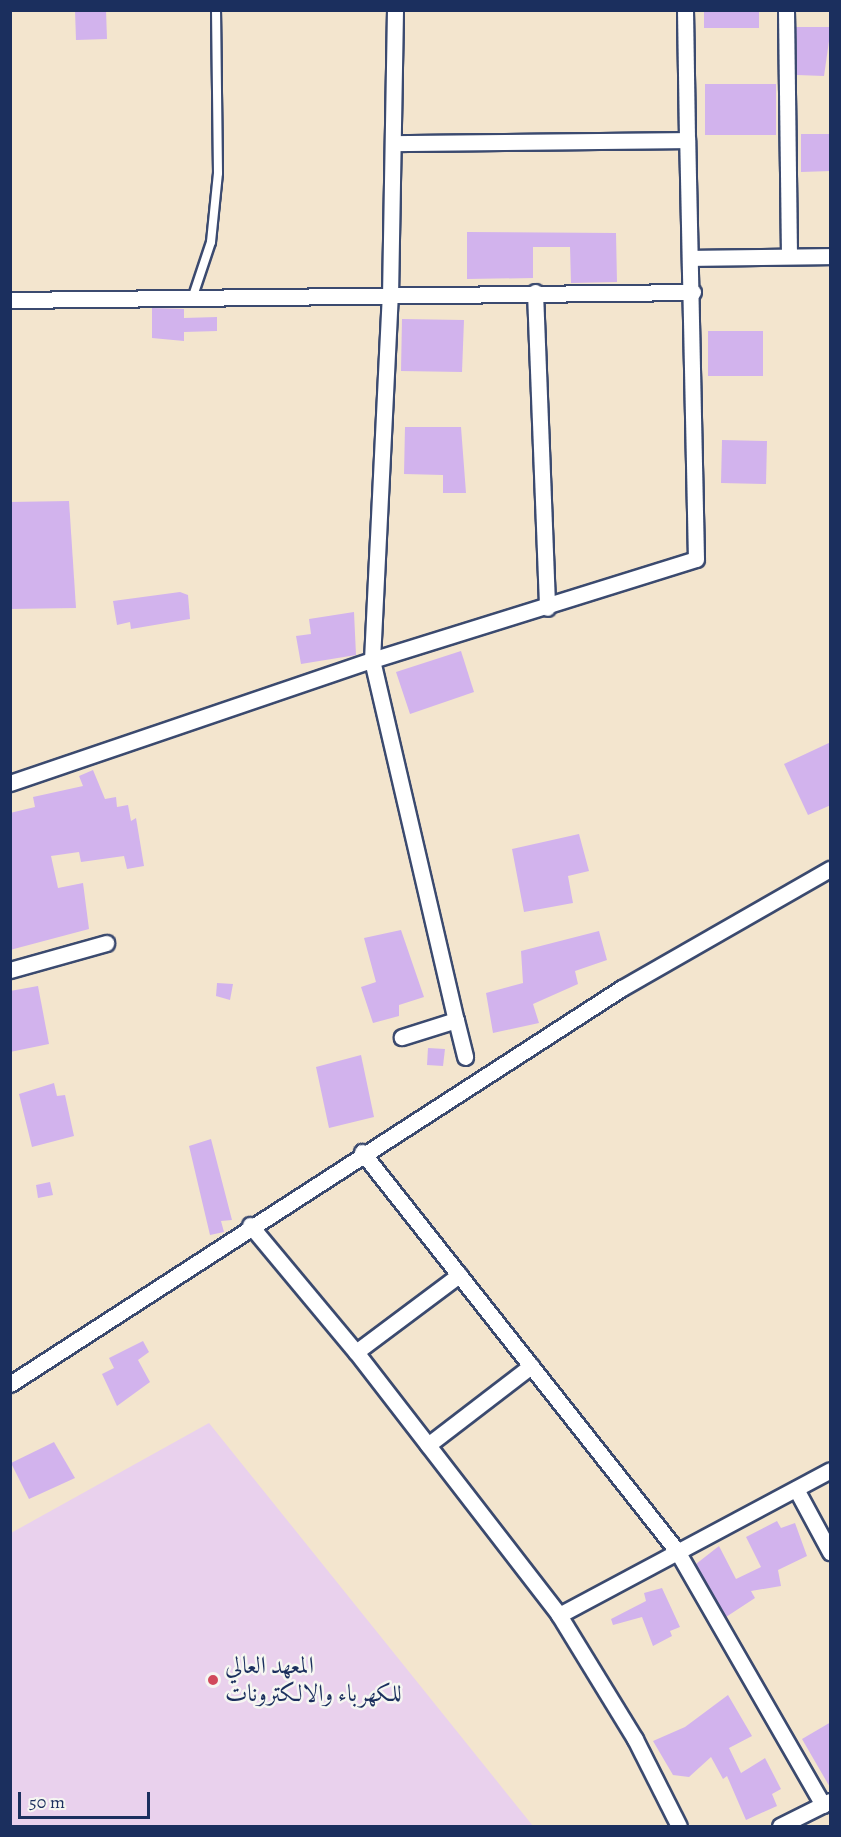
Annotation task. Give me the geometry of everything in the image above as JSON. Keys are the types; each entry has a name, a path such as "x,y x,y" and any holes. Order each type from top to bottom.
{"street":[{"path":"395,10 390,292 372,660 465,1057"},
{"path":"10,783 372,660 547,608 696,560 693,292 685,10"},
{"path":"786,10 789,256"},
{"path":"393,143 687,140"},
{"path":"692,258 831,256"},
{"path":"10,300 390,292 693,292"},
{"path":"535,292 547,608"},
{"path":"10,1384 362,1152 622,987 831,869"},
{"path":"10,970 106,943"},
{"path":"402,1036 456,1020"},
{"path":"362,1152 677,1551 827,1803 780,1827"},
{"path":"250,1225 356,1352 559,1615 635,1739 679,1827"},
{"path":"356,1352 459,1275"},
{"path":"428,1445 531,1366"},
{"path":"559,1615 831,1470"},
{"path":"796,1489 831,1552"}],"lane":[{"path":"193,296 211,242 218,173 216,10"}],"shaded area":[{"name":"المعهد العالي للكهرباء والالكترونات","path":"209,1423 533,1826 11,1826 11,1533"}],"building":[{"path":"75,10 106,10 107,39 76,40"},
{"path":"704,10 759,10 759,28 704,28"},
{"path":"796,27 831,27 824,76 797,75"},
{"path":"705,84 776,84 776,135 705,135"},
{"path":"801,134 831,134 831,171 801,172"},
{"path":"467,232 616,233 617,282 571,283 570,247 533,247 533,278 467,279"},
{"path":"152,308 184,309 184,318 217,317 217,331 184,332 184,341 152,338"},
{"path":"402,319 464,320 462,372 401,371"},
{"path":"708,331 763,331 763,376 708,376"},
{"path":"405,427 461,427 466,493 443,493 443,475 404,474"},
{"path":"722,440 767,441 766,484 721,483"},
{"path":"69,501 76,608 10,609 10,502"},
{"path":"180,592 188,595 190,619 131,629 130,622 117,625 113,601"},
{"path":"354,612 356,655 301,664 296,636 311,634 309,619"},
{"path":"461,651 474,692 410,714 396,672"},
{"path":"831,742 831,805 808,815 784,764"},
{"path":"93,770 105,799 116,797 117,807 128,805 131,821 136,818 144,866 127,869 124,856 81,862 79,852 51,856 58,888 83,883 89,929 10,950 10,813 35,807 33,797 83,786 79,776"},
{"path":"579,834 589,871 568,876 573,903 524,912 512,849"},
{"path":"401,930 424,997 399,1005 399,1016 373,1023 361,987 376,982 364,938"},
{"path":"599,931 607,960 575,971 578,984 533,1004 539,1023 493,1033 486,993 523,983 521,951"},
{"path":"217,983 233,984 230,1000 216,996"},
{"path":"38,986 49,1044 10,1052 10,991"},
{"path":"428,1048 445,1049 443,1066 427,1065"},
{"path":"361,1055 374,1117 329,1128 316,1067"},
{"path":"54,1083 57,1096 65,1095 74,1136 32,1147 19,1094"},
{"path":"211,1139 232,1220 221,1221 224,1232 210,1235 189,1146"},
{"path":"50,1182 53,1195 38,1198 36,1185"},
{"path":"143,1341 149,1352 138,1360 150,1382 117,1406 102,1374 114,1368 109,1358"},
{"path":"54,1442 75,1478 29,1499 11,1463"},
{"path":"777,1521 781,1528 795,1523 807,1556 778,1570 781,1586 751,1591 755,1598 726,1617 696,1564 719,1546 736,1579 761,1567 746,1537"},
{"path":"662,1588 680,1627 670,1631 672,1636 653,1646 642,1617 613,1625 611,1619 646,1601 644,1593"},
{"path":"728,1695 752,1736 729,1748 741,1773 765,1758 781,1789 772,1794 777,1806 746,1820 727,1776 723,1779 711,1757 689,1777 673,1775 653,1741 685,1727"},
{"path":"831,1722 831,1789 802,1739"}],"place":[{"name":"المعهد العالي للكهرباء والالكترونات","path":"213,1680"}]}
